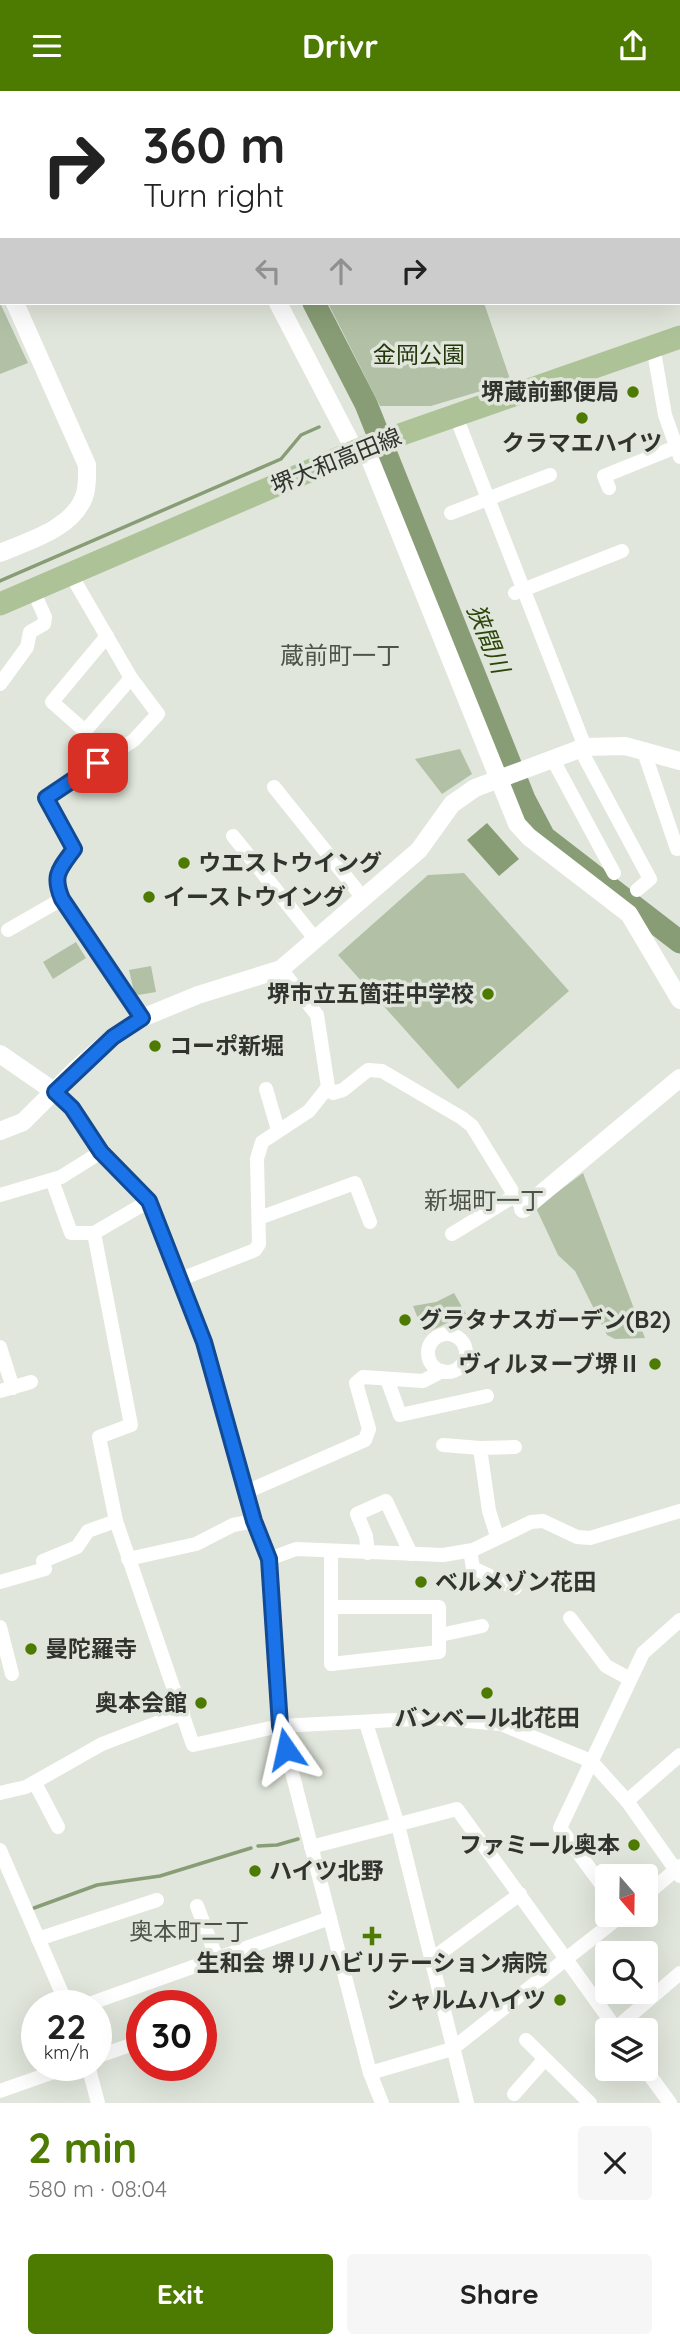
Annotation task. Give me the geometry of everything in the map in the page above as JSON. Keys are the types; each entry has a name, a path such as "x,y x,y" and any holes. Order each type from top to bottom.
{"main road":[{"name":"堺大和高田線","path":"0,604 371,445 680,337"}],"street":[{"path":"0,553 54,530 84,499 86,487 87,465 16,305"},
{"path":"279,305 371,445 501,776 517,824 629,914 680,1000"},
{"path":"609,488 604,476 678,452 665,415 653,347"},
{"path":"665,415 680,411"},
{"path":"455,414 518,591 585,747 585,758 650,879 637,890"},
{"path":"451,513 550,475"},
{"path":"518,591 621,551"},
{"path":"70,573 131,678 158,714 134,740 46,798 74,849 58,872 55,883 62,899 142,1018"},
{"path":"0,684 27,647 30,632 44,624 45,617 33,590"},
{"path":"107,636 52,702 85,731 131,678"},
{"path":"1,1129 23,1122 103,1046 142,1018 198,995 281,969 418,850 460,796 526,766 585,747 625,746 680,761"},
{"path":"643,749 674,822 677,849"},
{"path":"552,758 614,873"},
{"path":"275,787 363,898"},
{"path":"233,836 316,940"},
{"path":"8,930 62,899"},
{"path":"281,969 317,1015 328,1087 333,1093 343,1090 368,1070 382,1071 462,1118 472,1126 519,1203"},
{"path":"0,1053 55,1092 72,1108 101,1152 149,1201 204,1342 254,1521 269,1559 280,1726 370,2073 382,2103"},
{"path":"452,1234 519,1203 680,1078"},
{"path":"181,1279 255,1250 259,1244 257,1159 262,1142 309,1111 328,1087"},
{"path":"266,1089 278,1129"},
{"path":"0,1195 52,1180 77,1169 101,1152"},
{"path":"52,1180 71,1233 94,1233 149,1201"},
{"path":"259,1218 355,1183 370,1222"},
{"path":"94,1233 131,1425 99,1437 116,1521 193,1745 280,1726 434,1718 501,1724 591,1761 627,1801 679,1870 658,1886"},
{"path":"0,1347 6,1389 32,1382"},
{"path":"246,1492 365,1440 369,1429 356,1383 363,1377 423,1381 442,1371"},
{"path":"387,1379 400,1415 487,1396"},
{"path":"443,1445 516,1447"},
{"path":"480,1448 489,1511 497,1536"},
{"path":"368,1553 366,1536 357,1514 386,1501 411,1554"},
{"path":"269,1559 296,1549 443,1555 470,1551 531,1522 543,1521 577,1537 590,1538 680,1511"},
{"path":"0,1582 45,1569 43,1561 77,1547 88,1531 116,1521"},
{"path":"128,1559 196,1544 233,1525 254,1521"},
{"path":"470,1551 473,1568 515,1588"},
{"path":"331,1552 331,1607 331,1664 439,1651 439,1607 331,1607"},
{"path":"570,1618 606,1666 630,1679"},
{"path":"595,1876 560,1828 643,1653 680,1620"},
{"path":"440,1635 482,1626"},
{"path":"0,1627 12,1674"},
{"path":"0,1793 35,1783 90,1750 183,1713"},
{"path":"366,1723 398,1825 467,2103"},
{"path":"627,1801 680,1755"},
{"path":"35,1783 58,1827"},
{"path":"311,1847 457,1809 608,2018"},
{"path":"0,1850 60,1990"},
{"path":"432,1959 520,1894"},
{"path":"38,1939 157,1900"},
{"path":"197,1906 217,1959"},
{"path":"112,1996 330,1917"},
{"path":"370,2073 452,2049 607,1927"},
{"path":"630,2018 677,1981"},
{"path":"526,2040 590,2103"},
{"path":"514,2094 544,2060"},
{"path":"0,2091 29,2081"},
{"path":"92,2081 98,2103"},
{"path":"654,2081 670,2103"}],"green space":[{"path":"0,305 1,305 28,363 0,374"},
{"name":"金岡公園","path":"329,305 485,305 511,382 431,406 380,406"},
{"path":"460,749 472,774 442,794 415,759"},
{"path":"464,873 569,991 458,1089 338,955 428,875"},
{"path":"76,942 86,958 53,979 43,962"},
{"path":"151,966 156,992 138,995 134,992 129,970"},
{"path":"583,1173 645,1338 615,1339 607,1335 575,1271 558,1255 536,1208"},
{"path":"454,1293 466,1314 424,1334 413,1306 436,1302"}],"shaded area":[{"path":"487,823 519,859 499,876 467,840"}],"waterway":[{"name":"狭間川","path":"315,305 366,404 524,799 544,837 680,942"},
{"path":"0,581 281,459 301,435 319,427"},
{"path":"258,1846 277,1845 298,1839"},
{"path":"34,1908 97,1885 160,1876 251,1848"}],"place":[{"name":"堺蔵前郵便局","path":"633,392"},
{"name":"クラマエハイツ","path":"582,418"},
{"name":"ウエストウイング","path":"184,863"},
{"name":"イーストウイング","path":"149,897"},
{"name":"堺市立五箇荘中学校","path":"488,994"},
{"name":"コーポ新堀","path":"155,1046"},
{"name":"グラタナスガーデン(B2)","path":"405,1320"},
{"name":"ヴィルヌーブ堺Ⅱ","path":"655,1364"},
{"name":"ベルメゾン花田","path":"421,1582"},
{"name":"曼陀羅寺","path":"31,1649"},
{"name":"バンベール北花田","path":"487,1693"},
{"name":"奥本会館","path":"201,1703"},
{"name":"ファミール奥本","path":"634,1845"},
{"name":"ハイツ北野","path":"255,1871"},
{"name":"生和会 堺リハビリテーション病院","path":"372,1936"},
{"name":"シャルムハイツ","path":"560,2000"}],"district":[{"name":"蔵前町一丁","path":"340,656"},
{"name":"新堀町一丁","path":"484,1201"},
{"name":"奥本町二丁","path":"189,1932"}],"route":[{"path":"98,763 46,798 74,849 58,872 55,883 62,899 142,1018 113,1037 74,1071 55,1092 72,1108 101,1152 149,1201 204,1342 254,1521 269,1559 280,1726 286,1749"}]}
